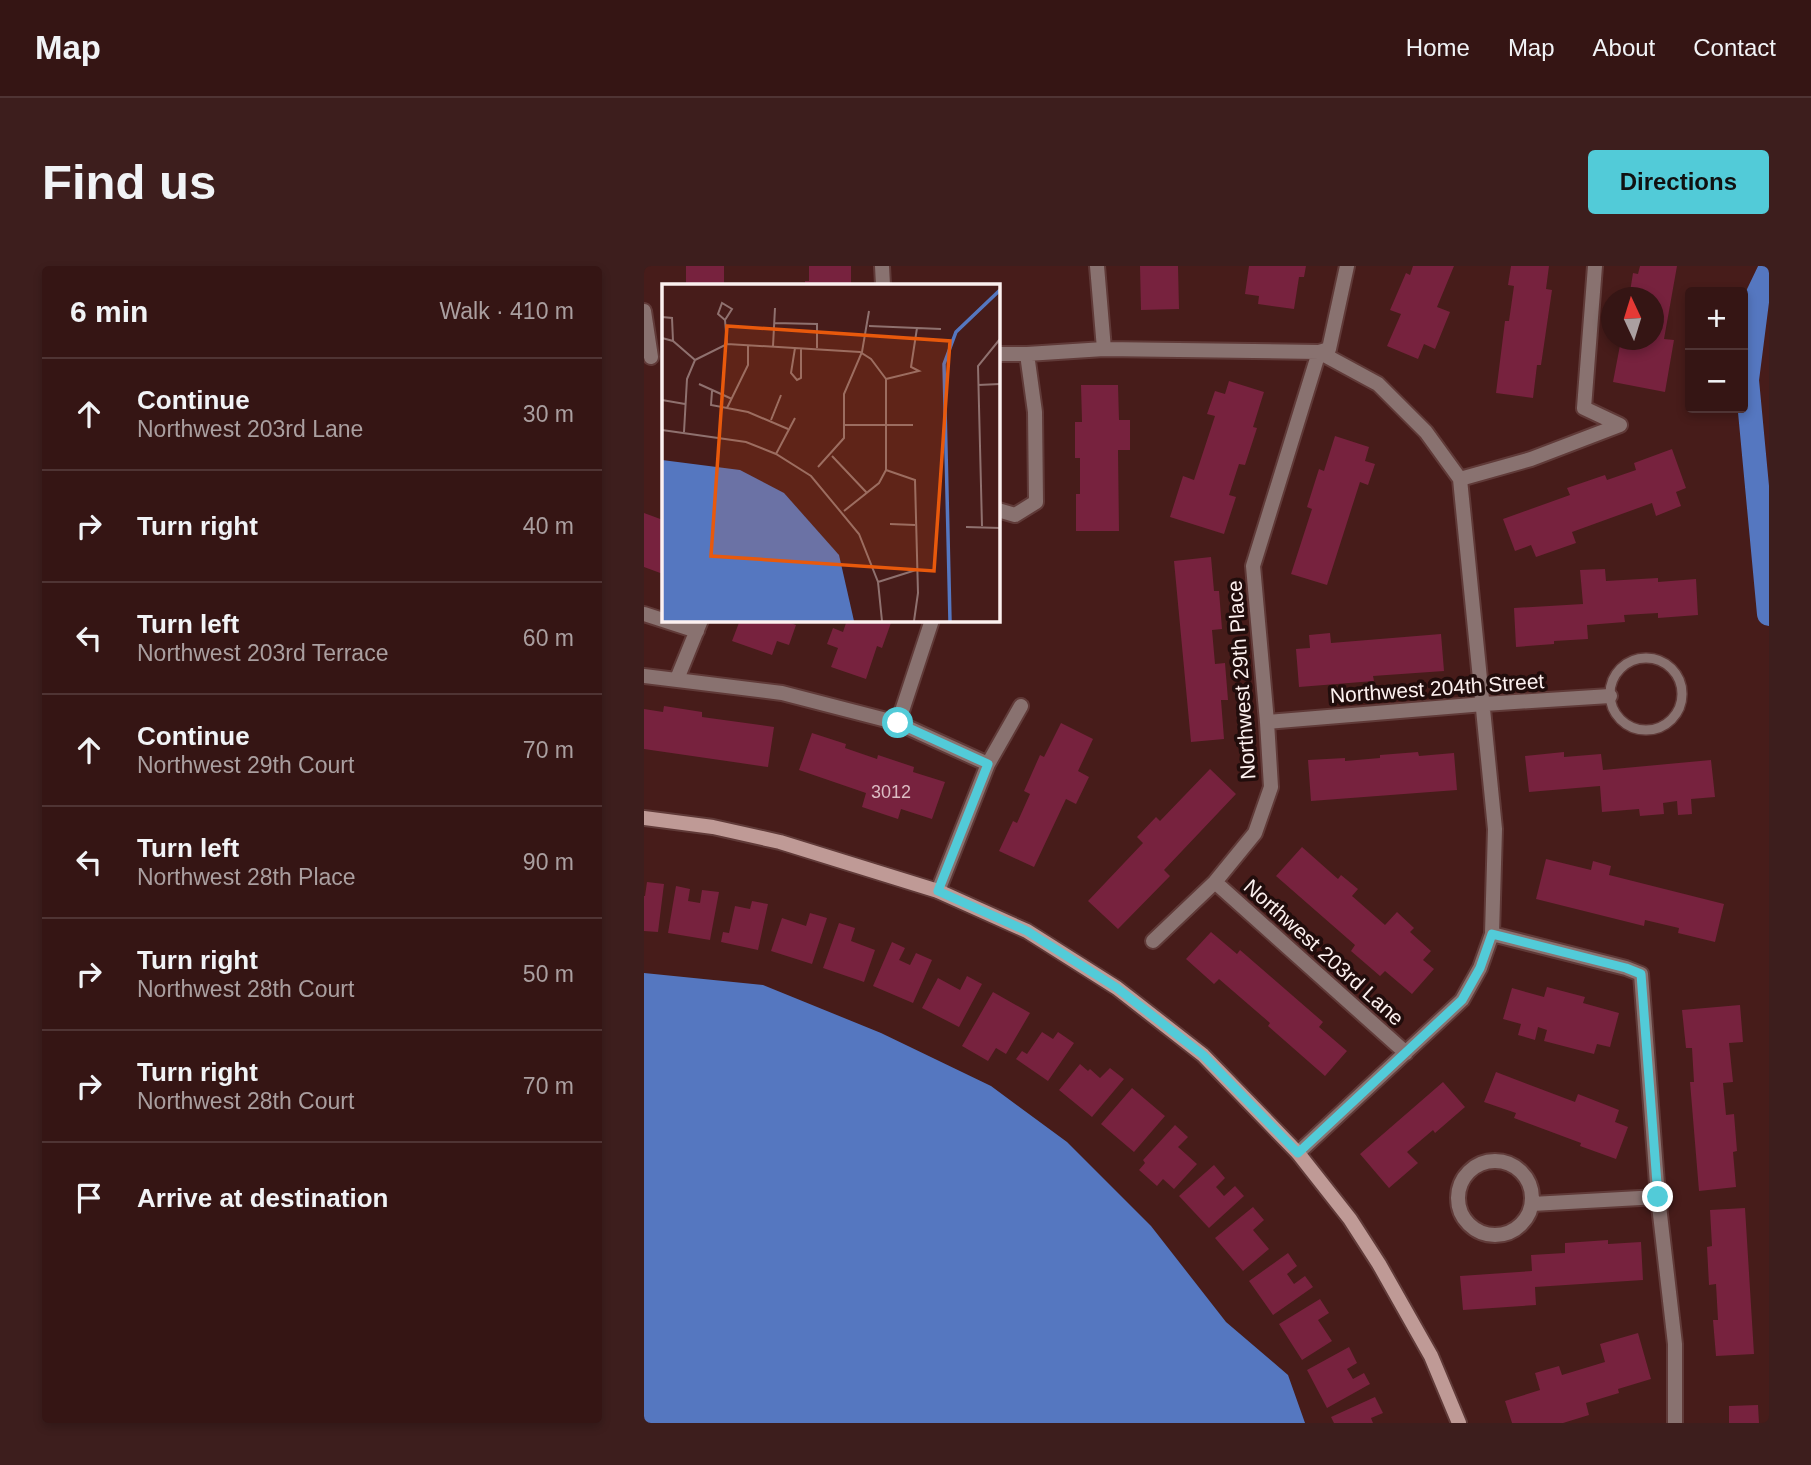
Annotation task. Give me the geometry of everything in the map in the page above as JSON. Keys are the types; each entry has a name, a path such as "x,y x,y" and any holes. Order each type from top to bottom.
{"street":[{"path":"882,266 883,284"},
{"path":"1097,266 1104,349"},
{"name":"Northwest 29th Place","path":"1153,941 1215,882 1255,833 1271,787 1253,566 1319,352 1329,349 1348,266"},
{"path":"1460,479 1531,459 1620,425 1584,408 1595,266"},
{"path":"644,311 653,357"},
{"path":"999,354 1104,349 1319,352 1378,384 1426,432 1460,479 1495,830 1492,934 1480,968 1462,1000 1298,1153"},
{"path":"999,510 1015,515 1036,502 1035,412 1027,354"},
{"path":"644,614 662,618"},
{"path":"677,679 699,625 679,621"},
{"path":"898,723 932,621"},
{"path":"644,676 782,693 898,723 988,764"},
{"name":"Northwest 204th Street","path":"1267,722 1610,696"},
{"path":"938,891 988,764 1021,706"},
{"path":"644,818 713,827 780,842 938,891 1027,931 1117,988 1203,1055 1298,1153 1350,1219 1431,1356 1459,1423"},
{"name":"Northwest 203rd Lane","path":"1215,882 1406,1053"},
{"path":"1492,934 1641,974 1658,1197 1675,1344 1675,1423"},
{"path":"1496,1160 1512,1164 1524,1174 1531,1188 1532,1203 1527,1218 1516,1230 1501,1236 1486,1235 1472,1228 1461,1216 1457,1201 1459,1185 1468,1172 1481,1163 1496,1160"},
{"path":"1532,1203 1658,1197"}],"lane":[{"path":"1647,658 1670,667 1681,688 1681,700 1671,720 1650,730 1627,725 1618,718 1612,708 1610,696 1616,673 1624,665 1647,658"}],"water":[{"path":"644,973 763,985 881,1033 991,1086 1067,1142 1151,1226 1226,1322 1288,1375 1305,1423 644,1423"}],"building":[{"path":"686,266 724,266 724,284 686,284"},
{"path":"809,266 851,266 851,284 805,284 805,281 809,281"},
{"path":"1140,266 1178,266 1179,309 1141,310"},
{"path":"1249,266 1306,266 1304,277 1299,277 1294,309 1258,304 1259,296 1245,294"},
{"path":"1413,266 1454,266 1437,307 1450,312 1435,349 1424,344 1418,359 1387,346 1401,314 1390,310 1406,273 1410,275"},
{"path":"1511,266 1549,266 1546,289 1552,290 1541,365 1537,365 1533,398 1496,393 1505,321 1509,321 1514,286 1508,285"},
{"path":"1640,266 1677,266 1664,339 1664,287 1631,287 1633,273 1638,274"},
{"path":"1664,339 1674,340 1665,392 1613,382 1619,350 1664,350"},
{"path":"1229,381 1264,392 1253,427 1257,428 1245,465 1239,464 1229,495 1236,497 1224,534 1170,517 1183,476 1194,480 1215,416 1207,414 1215,391 1225,394"},
{"path":"1081,385 1118,385 1119,420 1130,420 1130,450 1118,450 1119,531 1076,531 1080,458 1075,458 1075,422 1082,422"},
{"path":"1335,436 1369,447 1365,461 1375,464 1368,485 1360,482 1327,585 1291,574 1312,509 1307,507 1319,469 1324,471"},
{"path":"1672,449 1686,488 1676,492 1681,506 1656,516 1652,503 1572,532 1576,543 1536,557 1531,545 1515,551 1503,519 1570,495 1567,488 1605,475 1607,480 1636,470 1634,463"},
{"path":"644,513 662,520 662,574 644,567"},
{"path":"1211,557 1214,591 1219,591 1222,629 1212,630 1215,664 1225,663 1228,700 1221,700 1224,739 1191,742 1174,561"},
{"path":"1605,569 1606,581 1658,578 1658,582 1696,579 1698,615 1658,618 1658,613 1624,615 1625,622 1587,625 1588,639 1516,647 1514,608 1583,604 1580,570"},
{"path":"740,621 785,621 796,625 789,645 777,641 772,655 732,641"},
{"path":"847,621 892,621 882,648 877,646 866,679 831,667 838,648 827,644 833,628 843,632"},
{"path":"1330,633 1331,643 1441,634 1444,671 1373,676 1374,681 1299,687 1296,649 1310,648 1309,635"},
{"path":"664,706 702,712 702,717 774,727 768,767 644,749 644,709 663,712"},
{"path":"1061,723 1093,739 1078,771 1089,777 1076,804 1066,799 1034,867 999,851 1013,821 1017,823 1030,794 1024,791 1040,755 1044,757"},
{"path":"812,733 846,744 845,748 877,759 878,755 914,767 913,772 945,782 932,819 901,809 898,819 862,807 866,793 799,770"},
{"path":"1418,752 1419,756 1454,753 1457,790 1311,801 1308,760 1345,758 1345,761"},
{"path":"1564,752 1564,757 1601,754 1603,770 1711,760 1715,797 1691,799 1692,814 1678,815 1677,801 1663,803 1664,814 1640,816 1639,809 1602,812 1600,786 1529,792 1525,756"},
{"path":"1210,769 1236,794 1164,870 1170,876 1118,929 1088,901 1143,843 1137,837 1156,817 1160,821"},
{"path":"1302,847 1338,879 1341,875 1358,889 1352,896 1385,925 1397,912 1414,928 1410,932 1431,951 1423,960 1434,969 1412,994 1385,971 1380,976 1351,951 1355,945 1276,876"},
{"path":"1546,859 1591,870 1593,861 1611,866 1609,875 1724,904 1715,942 1678,933 1679,928 1645,920 1644,926 1536,899"},
{"path":"647,882 664,884 658,932 644,931 644,896"},
{"path":"676,886 690,889 688,901 700,903 702,890 719,892 710,940 668,933"},
{"path":"752,901 768,904 758,950 721,942 723,932 729,933 735,906 750,909"},
{"path":"810,913 827,918 812,964 771,951 782,918 806,926"},
{"path":"839,923 855,928 851,941 875,950 864,982 823,968"},
{"path":"1211,932 1237,954 1240,950 1323,1022 1319,1027 1347,1051 1325,1076 1219,979 1214,984 1186,959"},
{"path":"892,942 905,948 899,960 910,965 916,953 932,960 913,1003 873,986"},
{"path":"967,976 982,984 959,1027 922,1008 938,978 960,990"},
{"path":"1547,987 1585,997 1583,1003 1619,1013 1610,1047 1597,1044 1594,1054 1544,1041 1547,1030 1538,1027 1535,1040 1518,1035 1521,1024 1503,1019 1512,988 1544,997"},
{"path":"993,992 1030,1013 1006,1054 996,1048 988,1061 962,1046"},
{"path":"1740,1005 1743,1042 1729,1043 1733,1082 1723,1083 1726,1115 1734,1114 1736,1187 1699,1191 1690,1082 1694,1082 1692,1048 1686,1048 1682,1010"},
{"path":"1042,1032 1053,1039 1058,1032 1074,1043 1048,1081 1016,1059 1022,1051 1027,1054"},
{"path":"1080,1064 1100,1078 1110,1068 1124,1079 1092,1117 1059,1090"},
{"path":"1496,1072 1575,1102 1578,1094 1619,1110 1615,1122 1628,1127 1616,1159 1514,1118 1516,1113 1484,1102"},
{"path":"1443,1082 1465,1107 1435,1133 1433,1130 1407,1152 1418,1163 1389,1188 1360,1154"},
{"path":"1132,1088 1165,1116 1134,1152 1101,1124"},
{"path":"1175,1125 1188,1137 1178,1147 1197,1164 1174,1189 1163,1179 1157,1186 1139,1170 1145,1163 1143,1160"},
{"path":"1214,1165 1225,1178 1216,1187 1224,1196 1235,1186 1244,1196 1209,1228 1179,1196"},
{"path":"1253,1207 1264,1220 1253,1230 1269,1249 1243,1271 1215,1238"},
{"path":"1745,1208 1754,1354 1716,1356 1713,1320 1718,1320 1716,1284 1709,1285 1707,1247 1712,1246 1710,1210"},
{"path":"1608,1240 1608,1244 1641,1242 1643,1280 1535,1287 1536,1305 1463,1310 1460,1276 1532,1271 1531,1255 1565,1253 1565,1243"},
{"path":"1288,1253 1297,1266 1287,1274 1294,1284 1305,1276 1313,1287 1273,1315 1249,1281"},
{"path":"1320,1299 1329,1313 1318,1320 1332,1341 1302,1360 1279,1324"},
{"path":"1638,1333 1651,1379 1586,1403 1589,1415 1563,1423 1512,1423 1505,1401 1540,1390 1535,1373 1559,1366 1562,1375 1605,1362 1600,1344"},
{"path":"1349,1347 1357,1363 1347,1369 1353,1379 1364,1373 1370,1384 1327,1408 1307,1370"},
{"path":"1375,1397 1383,1413 1371,1418 1373,1423 1334,1423 1331,1417"},
{"path":"1758,1405 1759,1423 1729,1423 1729,1406"}],"waterway":[{"path":"1769,271 1758,294 1747,380 1769,614"}],"route":[{"path":"898,723 988,764 938,891 1027,931 1117,988 1203,1055 1298,1153 1462,1000 1480,968 1492,934 1641,974 1658,1197"}]}
